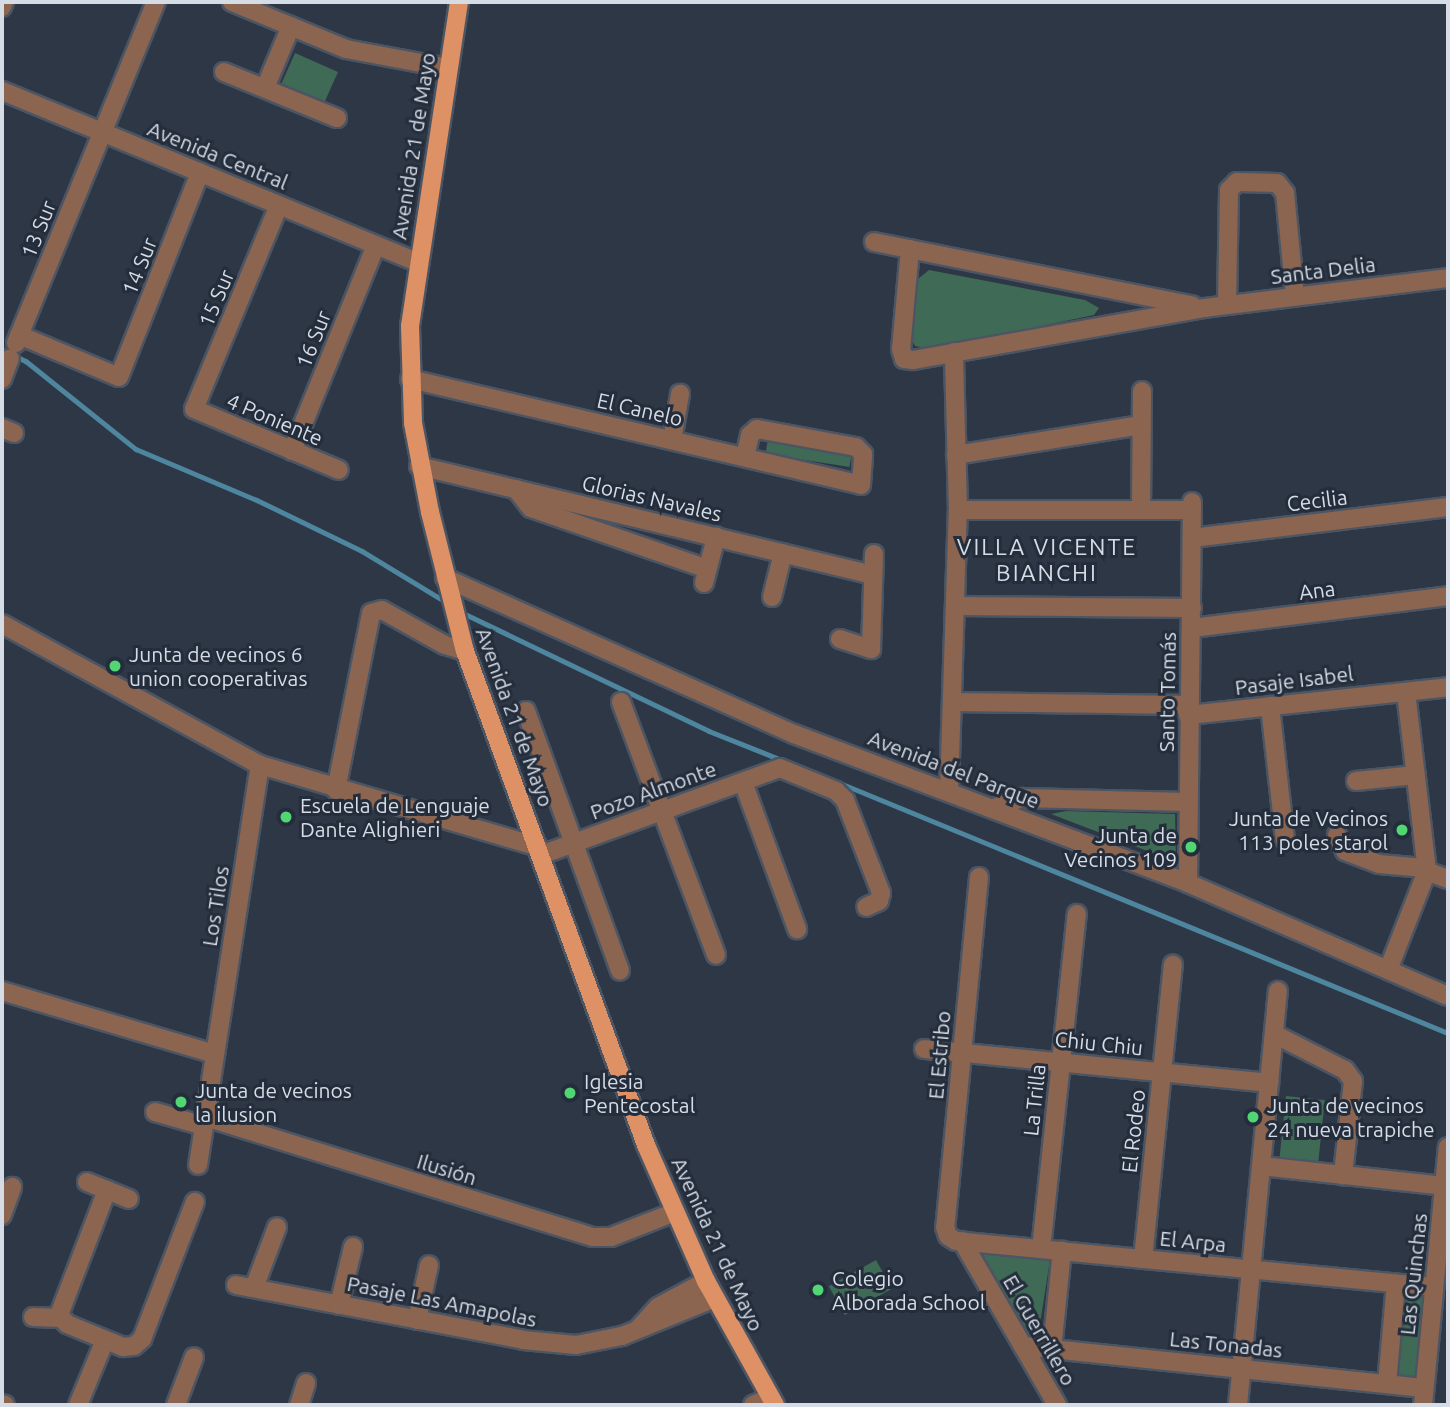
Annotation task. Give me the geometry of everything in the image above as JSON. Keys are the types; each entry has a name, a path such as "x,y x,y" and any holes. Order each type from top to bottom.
{"main road":[{"name":"Avenida 21 de Mayo","path":"459,2 417,262 410,379 419,466 464,651 646,1145 706,1281 773,1401"}],"street":[{"path":"2,7 4,2"},
{"name":"13 Sur","path":"2,379 156,2"},
{"path":"232,2 354,51 449,68"},
{"path":"265,88 291,26"},
{"path":"224,72 337,118"},
{"name":"Avenida Central","path":"2,91 417,262"},
{"name":"14 Sur","path":"15,346 119,377 201,172"},
{"path":"1227,305 1229,190 1237,182 1277,183 1284,193 1295,297"},
{"name":"15 Sur","path":"194,409 279,205"},
{"path":"874,242 1204,308"},
{"name":"16 Sur","path":"292,451 376,244"},
{"name":"Santa Delia","path":"910,249 901,349 904,359 1204,308 1448,278"},
{"path":"1112,290 1121,314 1112,324"},
{"path":"949,791 958,510 954,352"},
{"name":"El Canelo","path":"410,379 861,485 863,454 856,446 757,429 750,435 745,457"},
{"path":"958,510 1141,510 1142,391"},
{"path":"672,440 680,394"},
{"name":"4 Poniente","path":"194,409 338,470"},
{"path":"956,455 1142,425"},
{"name":"Glorias Navales","path":"419,466 873,575"},
{"path":"516,489 531,508 706,576 716,537"},
{"name":"Santo Tomás","path":"1141,510 1192,506 1188,883"},
{"name":"Cecilia","path":"1192,538 1448,507"},
{"path":"772,597 783,553"},
{"path":"840,639 871,649 874,554"},
{"name":"Avenida del Parque","path":"447,587 794,734 1188,883 1448,996"},
{"name":"Ana","path":"1192,628 1448,596"},
{"path":"954,606 1192,608"},
{"path":"336,790 371,613 385,611 445,645 464,651"},
{"path":"2,624 260,765 539,851"},
{"name":"Pasaje Isabel","path":"952,702 1189,710 1270,706 1448,687"},
{"path":"1388,970 1427,870 1406,692"},
{"path":"621,702 716,956"},
{"path":"1270,706 1285,839"},
{"name":"Avenida 21 de Mayo","path":"526,711 621,971"},
{"name":"Los Tilos","path":"198,1165 260,765"},
{"name":"Pozo Almonte","path":"539,851 575,843 780,768 836,791 845,800 881,893 879,901 866,907"},
{"path":"1356,781 1416,775"},
{"path":"743,782 797,929"},
{"path":"994,808 1022,798 1188,802"},
{"path":"1337,835 1345,851 1379,864 1427,870 1448,879"},
{"name":"El Estribo","path":"955,1239 945,1227 979,877"},
{"name":"La Trilla","path":"1041,1249 1077,914"},
{"name":"El Rodeo","path":"1143,1259 1173,965"},
{"path":"2,991 215,1054"},
{"path":"1238,1405 1278,991"},
{"path":"1274,1034 1345,1070 1353,1081 1343,1175"},
{"name":"Chiu Chiu","path":"924,1049 1269,1083"},
{"name":"Ilusión","path":"155,1112 204,1121 592,1237 611,1237 675,1212"},
{"name":"Las Quinchas","path":"1424,1396 1448,1147"},
{"path":"1261,1166 1444,1186"},
{"path":"87,1182 129,1199"},
{"path":"2,1215 12,1186"},
{"path":"61,1318 60,1308 107,1190"},
{"path":"33,1317 61,1318 128,1348 142,1339 195,1202"},
{"name":"Pasaje Las Amapolas","path":"277,1227 245,1287 553,1344 598,1343 715,1298"},
{"name":"El Arpa","path":"955,1239 1434,1287"},
{"name":"El Guerrillero","path":"955,1239 1057,1405"},
{"path":"339,1305 353,1247"},
{"path":"1052,1349 1062,1251"},
{"path":"417,1320 429,1265"},
{"name":"Pasaje Las Amapolas","path":"639,1328 658,1307 706,1281"},
{"name":"Las Quinchas","path":"1387,1384 1396,1283"},
{"path":"78,1405 105,1340"},
{"name":"Las Tonadas","path":"1023,1346 1387,1384 1424,1396"},
{"path":"176,1405 194,1357"},
{"path":"299,1405 306,1383"},
{"path":"752,1405 773,1401"}],"green space":[{"path":"295,53 338,72 322,108 279,89"},
{"path":"929,270 1085,300 1099,308 1094,315 931,349 915,346 911,338 918,279"},
{"path":"769,432 853,445 850,467 766,454"},
{"path":"1066,811 1175,814 1176,862 1051,814"},
{"path":"1286,1096 1325,1100 1318,1162 1280,1158"},
{"path":"977,1252 1050,1260 1038,1337 1024,1333"},
{"path":"876,1260 892,1289 845,1315 829,1286"},
{"path":"1400,1290 1429,1292 1423,1382 1394,1380"}],"waterway":[{"path":"2,349 26,361 136,449 257,500 362,551 448,603"},
{"path":"461,612 709,731 787,762"},
{"path":"801,767 1448,1033"}],"place":[{"name":"Junta de vecinos 6 union cooperativas","path":"115,666"},
{"name":"Escuela de Lenguaje Dante Alighieri","path":"286,817"},
{"name":"Junta de Vecinos 113 poles starol","path":"1402,830"},
{"name":"Junta de Vecinos 109","path":"1191,847"},
{"name":"Iglesia Pentecostal","path":"570,1093"},
{"name":"Junta de vecinos la ilusion","path":"181,1102"},
{"name":"Junta de vecinos 24 nueva trapiche","path":"1253,1117"},
{"name":"Colegio Alborada School","path":"818,1290"}],"district":[{"name":"VILLA VICENTE BIANCHI","path":"1047,560"}]}
